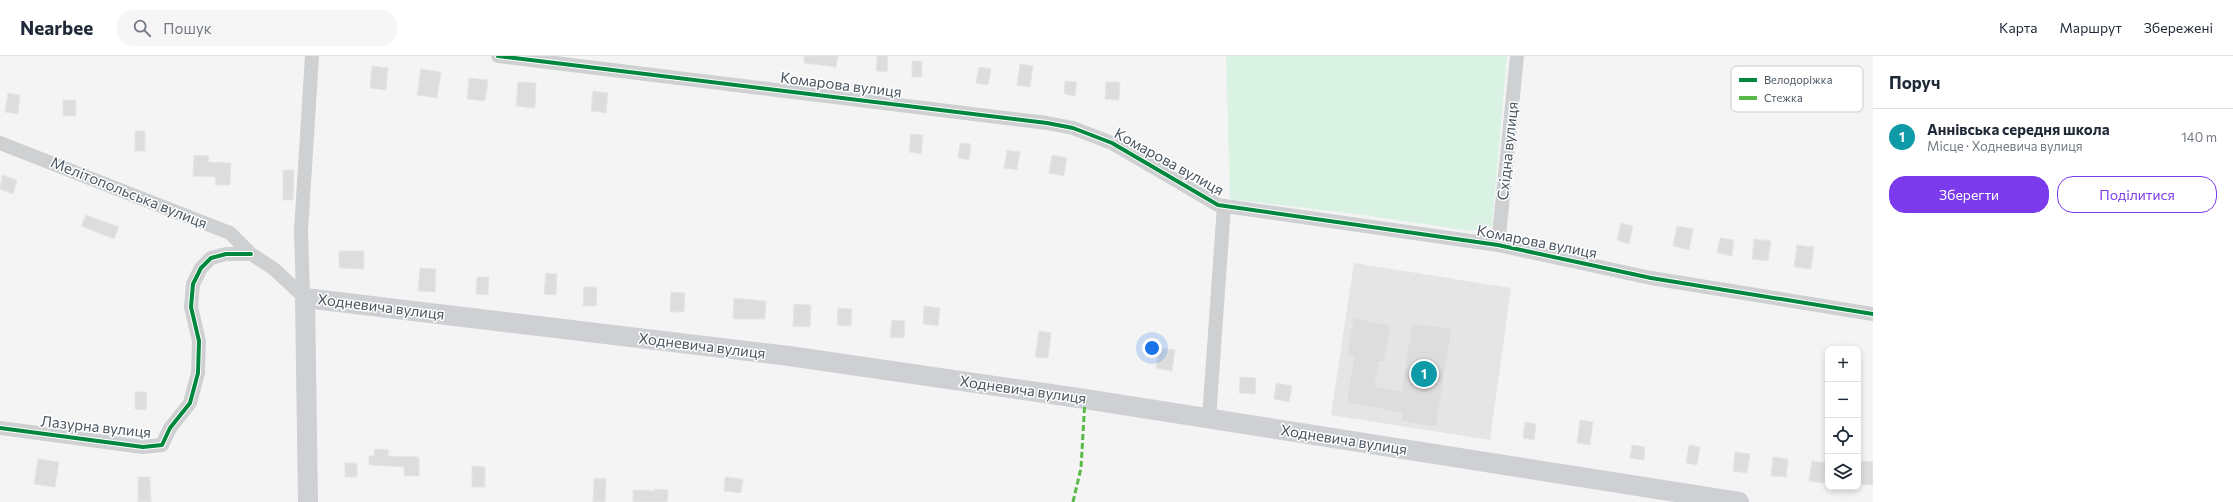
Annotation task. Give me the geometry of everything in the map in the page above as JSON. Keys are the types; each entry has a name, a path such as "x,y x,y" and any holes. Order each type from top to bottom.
{"main road":[{"name":"Ходневича вулиця","path":"304,296 789,356 1209,418 1739,502"},
{"path":"304,296 308,502"}],"street":[{"path":"304,296 301,231 312,56"},
{"name":"Комарова вулиця","path":"498,56 1047,123 1073,128 1112,143 1218,205 1498,245 1651,278 1873,314"},
{"name":"Східна вулиця","path":"1498,245 1518,56"},
{"name":"Мелітопольська вулиця","path":"0,143 230,234 251,254 274,269 304,296"},
{"path":"1209,418 1224,206"},
{"name":"Лазурна вулиця","path":"0,428 143,447 162,444 170,428 190,404 198,373 198,341 191,307 193,284 201,268 211,258 226,254 251,254"}],"shaded area":[{"path":"1354,263 1511,288 1490,440 1331,415"}],"green space":[{"path":"1226,56 1507,56 1492,226 1471,231 1356,214 1230,199"}],"building":[{"path":"804,56 838,56 836,67 804,63"},
{"path":"877,56 888,56 887,72 876,71"},
{"path":"912,61 922,61 922,77 912,77"},
{"path":"1020,64 1033,66 1030,87 1017,85"},
{"path":"372,66 388,68 386,90 370,88"},
{"path":"979,67 991,69 988,85 976,83"},
{"path":"421,69 441,72 437,98 417,95"},
{"path":"469,78 488,80 485,101 467,99"},
{"path":"1065,81 1077,82 1075,96 1064,94"},
{"path":"518,82 536,83 535,108 516,106"},
{"path":"1106,82 1120,82 1119,100 1105,99"},
{"path":"593,91 608,93 606,113 591,111"},
{"path":"8,93 20,95 18,114 5,112"},
{"path":"63,100 76,100 76,116 63,116"},
{"path":"135,131 145,131 145,151 135,151"},
{"path":"911,134 923,135 921,154 909,152"},
{"path":"960,143 971,144 969,160 958,158"},
{"path":"1007,150 1020,152 1017,170 1004,168"},
{"path":"194,155 209,156 208,162 231,163 230,185 215,185 216,177 193,176"},
{"path":"1052,155 1067,158 1064,176 1049,173"},
{"path":"283,170 294,170 293,200 283,200"},
{"path":"2,175 17,180 13,194 0,189"},
{"path":"86,215 119,227 114,239 81,226"},
{"path":"1621,223 1633,226 1629,244 1617,240"},
{"path":"1677,226 1693,229 1689,250 1673,246"},
{"path":"1720,238 1734,240 1732,256 1717,253"},
{"path":"1754,239 1771,241 1768,261 1752,259"},
{"path":"1797,245 1814,247 1811,269 1794,267"},
{"path":"339,251 364,251 364,269 339,268"},
{"path":"420,268 436,269 435,292 418,291"},
{"path":"546,273 557,274 556,295 544,294"},
{"path":"477,277 489,277 488,295 476,294"},
{"path":"584,287 597,287 596,306 583,306"},
{"path":"671,292 685,293 684,312 670,312"},
{"path":"734,298 766,301 765,319 733,319"},
{"path":"794,304 811,305 810,327 793,326"},
{"path":"924,306 940,308 938,326 923,324"},
{"path":"838,308 852,309 851,326 837,325"},
{"path":"1353,318 1391,325 1384,362 1379,362 1375,386 1401,391 1412,323 1452,329 1436,427 1401,421 1402,413 1346,403 1354,356 1347,355"},
{"path":"892,320 905,321 904,338 890,337"},
{"path":"1039,331 1051,333 1048,358 1035,357"},
{"path":"1159,348 1175,350 1172,371 1156,368"},
{"path":"1240,377 1256,378 1255,394 1239,393"},
{"path":"1276,383 1292,386 1289,402 1274,399"},
{"path":"135,392 147,392 146,410 135,409"},
{"path":"1580,420 1593,422 1590,445 1577,443"},
{"path":"1525,422 1536,424 1534,440 1523,438"},
{"path":"1632,445 1645,447 1644,460 1630,458"},
{"path":"1689,445 1700,447 1697,465 1686,463"},
{"path":"375,449 389,450 388,456 419,457 419,476 404,476 404,467 369,465 369,456 374,456"},
{"path":"1735,452 1750,454 1747,473 1733,471"},
{"path":"1773,457 1788,459 1786,477 1771,476"},
{"path":"38,459 59,462 55,487 34,484"},
{"path":"1812,461 1825,463 1824,483 1809,481"},
{"path":"1861,461 1873,462 1873,485 1861,484"},
{"path":"345,463 357,463 357,477 345,477"},
{"path":"472,466 485,467 485,487 472,487"},
{"path":"138,477 150,477 151,502 138,502"},
{"path":"725,477 743,479 741,493 724,491"},
{"path":"594,478 606,479 605,502 593,502"},
{"path":"655,489 668,490 667,502 633,502 633,490 655,491"}],"marked path":[{"path":"1073,502 1081,468 1085,399"}],"cycle path":[{"path":"498,56 1047,123 1073,128 1112,143 1218,205 1498,245 1651,278 1873,314"},
{"path":"0,428 143,447 162,445 170,428 190,403 198,373 199,341 191,307 193,284 201,268 211,258 226,254 251,254"}],"place":[{"name":"Аннівська середня школа","path":"1424,374"}]}
